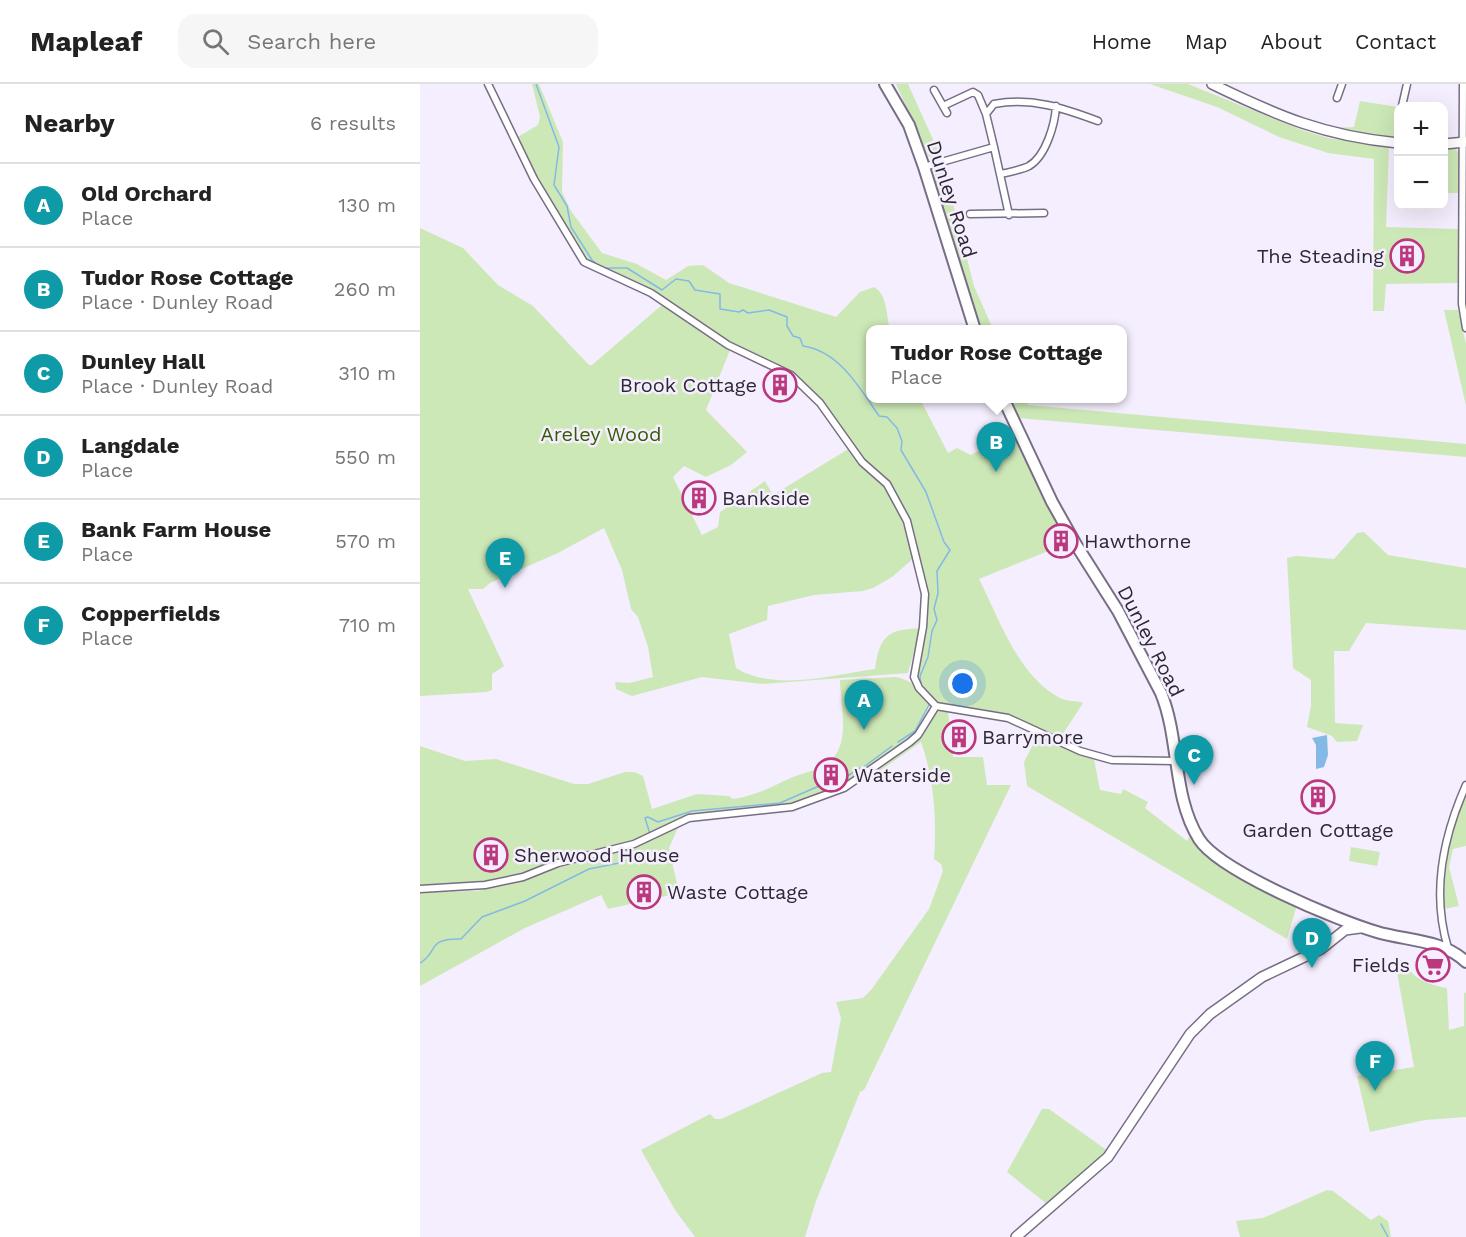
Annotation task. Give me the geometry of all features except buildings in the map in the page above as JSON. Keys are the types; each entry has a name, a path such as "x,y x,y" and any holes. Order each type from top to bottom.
{"main road":[{"name":"Dunley Road","path":"885,84 909,125 973,325"},
{"name":"Dunley Road","path":"1005,403 1052,502 1118,610 1161,693 1167,713 1174,761 1191,820 1206,847 1266,885 1334,917 1362,928 1448,948 1466,962"}],"street":[{"path":"488,84 534,179 584,262 651,293 728,345 791,375 820,403 862,462 887,484 907,520 925,594 923,627 914,677 919,688 936,706 1008,718 1080,751 1112,760 1174,761"},
{"path":"1212,84 1316,129 1355,138 1394,142"},
{"path":"1337,98 1342,84"},
{"path":"1402,102 1407,84"},
{"path":"1463,84 1462,304 1466,328"},
{"path":"934,90 947,113"},
{"path":"943,106 973,92 978,95 986,114 1009,215"},
{"path":"986,114 994,104 1008,101 1056,106 1098,121"},
{"path":"1001,174 1029,165 1038,156 1055,119 1056,106"},
{"path":"1448,144 1464,143"},
{"path":"924,167 994,147"},
{"path":"970,214 1044,213"},
{"path":"420,889 485,885 523,877 558,863 634,844 689,818 772,811 795,806 850,784 910,742 918,735 936,706"},
{"path":"1448,948 1441,915 1440,870 1452,816 1466,785"},
{"path":"1334,917 1339,928 1336,937"},
{"path":"1016,1237 1108,1157 1200,1023 1245,987 1321,949 1348,929 1362,928"}],"green space":[{"path":"532,84 539,84 563,142 562,192 571,211 602,253 637,264 666,280 688,266 703,265 729,283 836,317 860,292 874,287 884,300 889,325 866,325 866,403 922,403 948,453 957,448 971,455 1014,432 1071,542 979,579 1012,646 1033,676 1060,698 1083,703 1061,737 1013,716 940,703 923,689 916,677 927,617 926,586 909,517 882,474 860,456 809,387 792,372 719,337 660,295 592,265 583,258 516,138 538,125 540,117"},
{"path":"896,84 908,84 941,157 974,286 991,325 980,325 975,313 935,185 935,159 928,156"},
{"path":"1150,84 1188,84 1302,130 1328,138 1389,146 1386,227 1459,229 1458,283 1386,284 1384,311 1373,311 1374,159 1328,153 1279,137 1217,107"},
{"path":"1360,101 1394,106 1394,139 1327,128 1354,127"},
{"path":"1448,149 1455,149 1459,153 1459,193 1448,193"},
{"name":"Areley Wood","path":"420,228 463,248 498,285 533,306 589,365 592,365 663,304 730,350 706,410 747,452 731,465 706,477 684,466 673,477 702,535 718,527 720,512 765,481 773,495 850,448 891,498 903,523 914,558 892,577 873,588 863,591 814,595 768,606 767,620 729,634 736,668 751,675 786,680 823,678 875,669 880,648 887,636 901,630 921,628 908,673 762,684 702,677 632,696 616,689 615,682 629,683 653,677 648,647 638,617 631,609 622,570 604,528 558,553 490,583 483,589 468,589 504,666 492,674 492,690 487,692 420,696"},
{"path":"1444,310 1458,310 1466,344 1466,406"},
{"path":"1011,403 1466,444 1466,457 1018,418"},
{"path":"1364,532 1388,555 1466,568 1466,630 1366,623 1349,651 1334,651 1335,723 1363,725 1357,741 1337,742 1332,736 1307,727 1311,706 1311,680 1293,668 1287,558 1296,556 1334,559 1357,533"},
{"path":"895,677 911,683 930,705 916,732 842,787 791,805 694,813 672,823 653,837 653,840 679,825 669,848 679,893 608,909 601,895 525,928 420,986 420,892 477,891 530,878 563,864 522,875 478,882 420,887 420,746 465,761 496,759 574,784 588,784 625,772 634,772 643,776 652,809 697,794 729,796 733,799 757,793 815,770 834,757 842,740 843,730 840,680"},
{"path":"938,709 948,712 953,757 983,757 987,785 1011,785 864,1090 860,1092 816,1201 805,1237 695,1237 675,1210 641,1150 710,1114 715,1119 721,1119 822,1073 831,1072 841,1018 836,1002 863,998 871,990 929,909 943,871 941,864 934,859 934,799 921,742 871,777 848,788 917,741"},
{"path":"1039,733 1094,759 1100,790 1121,794 1123,789 1148,802 1145,808 1187,841 1191,833 1195,839 1297,905 1287,939 1027,786 1024,762"},
{"path":"1466,792 1466,846 1453,849 1449,867 1459,906 1444,909 1449,849 1455,820"},
{"path":"1351,847 1380,852 1377,866 1349,861"},
{"path":"1404,960 1411,972 1421,980 1447,988 1449,1030 1464,1026 1464,992 1466,993 1466,1117 1425,1120 1370,1132 1357,1076 1414,1067 1395,961"},
{"path":"1042,1109 1049,1109 1108,1151 1048,1205 1007,1172"},
{"path":"1327,1190 1333,1191 1371,1220 1379,1215 1388,1221 1391,1237 1240,1237 1236,1221 1263,1218"}],"water":[{"path":"1327,735 1328,755 1324,767 1316,769 1316,745 1312,738"}],"waterway":[{"path":"536,84 559,147 554,185 567,206 571,227 592,260 605,268 627,268 662,290 676,279 689,281 695,290 720,294 720,309 739,312 743,310 748,313 769,310 787,317 787,326 793,336 800,338 803,346 816,349 838,363 866,397"},
{"path":"870,403 879,416 887,417 897,428 902,441 901,450 926,492 944,542 950,550 937,571 938,593 934,609 937,620 932,631 928,657 920,676 921,685"},
{"path":"898,742 915,731 929,705"},
{"path":"865,766 892,746"},
{"path":"650,834 645,818 648,817 658,822 692,811 780,803 819,786 838,782 860,768"},
{"path":"420,963 438,943 450,939 461,939 482,917 525,901 589,869 619,863"},
{"path":"1381,1224 1388,1237"}],"place":[{"name":"The Steading","path":"1407,256"},
{"name":"Brook Cottage","path":"780,385"},
{"name":"Tudor Rose Cottage","path":"996,472"},
{"name":"Bankside","path":"699,498"},
{"name":"Hawthorne","path":"1061,541"},
{"name":"Bank Farm House","path":"505,588"},
{"name":"Old Orchard","path":"864,730"},
{"name":"Barrymore","path":"959,737"},
{"name":"Waterside","path":"831,775"},
{"name":"Dunley Hall","path":"1194,785"},
{"name":"Garden Cottage","path":"1318,797"},
{"name":"Sherwood House","path":"491,855"},
{"name":"Waste Cottage","path":"644,892"},
{"name":"Fields","path":"1433,965"},
{"name":"Langdale","path":"1312,968"},
{"name":"Copperfields","path":"1375,1091"}]}
